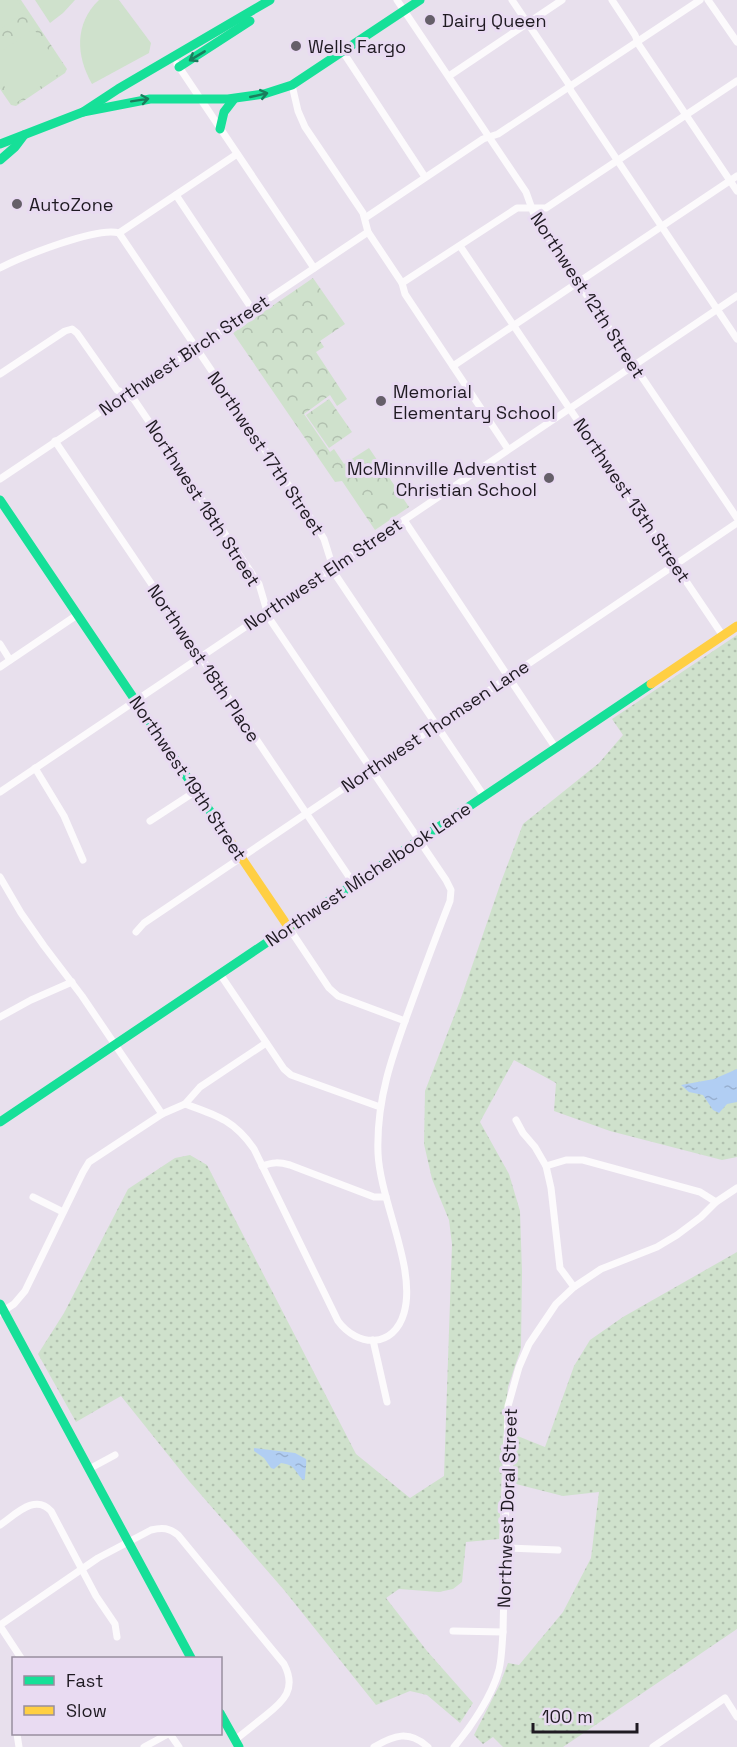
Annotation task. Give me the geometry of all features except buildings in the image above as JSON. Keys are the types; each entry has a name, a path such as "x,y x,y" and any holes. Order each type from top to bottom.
{"main road":[{"path":"1,140 24,135 83,112 173,57 275,0"},
{"path":"179,67 275,0"},
{"path":"83,112 150,99 234,99 264,94 292,85 420,0"},
{"path":"220,129 222,113 234,99"},
{"path":"0,160 15,147 24,135"},
{"name":"Northwest 19th Street","path":"0,500 289,928"},
{"name":"Northwest Michelbook Lane","path":"0,1122 555,747 737,627"},
{"path":"1,1309 190,1657"},
{"path":"222,1717 237,1743"}],"street":[{"name":"Northwest 12th Street","path":"398,0 526,192 536,220 737,518"},
{"path":"512,0 737,339"},
{"path":"448,76 562,0"},
{"path":"612,0 685,114 734,178 737,191"},
{"path":"365,218 483,139 498,134 700,0"},
{"path":"708,0 737,42"},
{"path":"343,52 425,177"},
{"path":"173,57 314,268"},
{"path":"402,283 517,208 546,208 737,81"},
{"path":"292,85 305,128 365,218 368,232 402,283 405,294 508,449"},
{"path":"0,268 55,245 108,231 119,233 237,154"},
{"path":"453,366 734,178"},
{"path":"176,195 252,309"},
{"name":"Northwest Birch Street","path":"0,479 368,232"},
{"name":"Northwest 17th Street","path":"119,233 321,534 332,568 484,796"},
{"name":"Northwest 13th Street","path":"460,246 723,636"},
{"name":"Northwest Elm Street","path":"0,792 737,296"},
{"name":"Northwest 18th Street","path":"0,374 65,331 72,329 77,333 117,390 133,398 259,584 267,612 446,880 451,895 405,1021"},
{"name":"Northwest 18th Place","path":"55,441 354,884"},
{"path":"404,520 555,747"},
{"name":"Northwest Thomsen Lane","path":"136,932 144,923 737,523"},
{"path":"0,667 77,615"},
{"path":"0,644 10,660"},
{"path":"35,768 64,816 83,860"},
{"path":"150,821 196,790"},
{"path":"0,877 44,946 72,982 162,1114"},
{"path":"0,896 7,890"},
{"name":"Northwest 19th Street","path":"289,928 329,988 338,996 405,1021"},
{"path":"220,974 284,1070 291,1075 380,1107"},
{"path":"0,1017 72,982"},
{"path":"185,1104 230,1123 244,1135 254,1149 344,1329 361,1340 386,1337 399,1325 407,1300 402,1254 386,1197 378,1154 380,1107 384,1083 405,1021"},
{"path":"1,1309 14,1304 25,1291 89,1162 162,1114 185,1104 200,1086 266,1043"},
{"path":"516,1120 546,1166 551,1188 560,1268 574,1287"},
{"path":"546,1166 566,1160 583,1160 700,1192 716,1202"},
{"path":"262,1166 279,1162 374,1197 386,1197"},
{"name":"Northwest Doral Street","path":"454,1747 466,1733 494,1683 501,1661 507,1422 511,1392 529,1344 556,1304 574,1287 601,1269 657,1247 677,1235 716,1202 737,1188"},
{"path":"33,1197 63,1212"},
{"path":"373,1340 387,1402"},
{"path":"89,1469 115,1455"},
{"path":"0,1525 30,1504 37,1502 51,1511 96,1596 115,1624 117,1637"},
{"path":"20,1657 0,1625 82,1569 129,1542 159,1528 168,1528 186,1544 287,1670 288,1691 282,1702 237,1743"},
{"path":"505,1548 558,1550"},
{"path":"453,1631 503,1632"},
{"path":"653,1747 725,1698 737,1717"},
{"path":"144,1747 167,1735"},
{"path":"170,1735 179,1747"},
{"path":"374,1747 390,1738 400,1736 418,1740 428,1747"}],"green space":[{"path":"0,0 21,0 67,69 65,73 16,106 11,105 0,89"},
{"path":"0,0 17,0 25,12 0,29"},
{"path":"35,0 75,0 50,23"},
{"path":"99,0 119,0 151,43 149,53 92,84 83,62 80,40 85,19"},
{"path":"34,29 63,71 16,103 0,80 0,52"},
{"path":"313,278 345,324 320,341 324,347 316,352 347,399 337,406 330,395 304,414 330,452 334,449 344,464 369,448 409,507 375,530 342,481 335,482 233,333"},
{"path":"329,399 352,432 329,448 306,415"},
{"path":"737,635 737,1157 722,1160 610,1131 554,1111 556,1083 514,1060 480,1122 509,1174 520,1211 521,1348 508,1387 499,1539 466,1542 462,1582 453,1589 439,1592 399,1589 386,1598 427,1651 473,1703 460,1723 427,1695 410,1691 376,1705 284,1590 189,1481 121,1396 76,1422 38,1354 64,1313 128,1189 175,1158 190,1155 207,1165 356,1454 410,1498 444,1476 452,1244 449,1220 432,1179 424,1144 425,1091 460,1001 523,824 599,763 623,735 612,719"},
{"path":"737,1252 737,1629 563,1747 503,1747 493,1737 483,1744 474,1735 508,1663 519,1665 563,1612 591,1558 599,1492 563,1496 512,1483 515,1435 545,1447 574,1366 590,1340 623,1317"}],"water":[{"path":"737,1069 737,1102 727,1104 719,1113 713,1110 703,1095 689,1092 681,1085 714,1079"},
{"path":"254,1448 295,1453 306,1459 305,1479 303,1480 292,1467 286,1464 281,1463 274,1469 271,1468 264,1458 254,1451"}],"traffic: fast":[{"path":"0,144 83,112 270,0"},
{"path":"83,112 150,99 228,99 264,94 292,85 420,0"},
{"path":"179,67 250,21"},
{"path":"220,129 224,112 234,99"},
{"path":"0,160 15,147 24,135"},
{"path":"0,500 220,826"},
{"path":"0,1122 651,684"},
{"path":"0,1304 190,1657"},
{"path":"222,1717 239,1747"}],"traffic: slow":[{"path":"651,684 737,626"},
{"path":"220,826 289,928"}],"place":[{"name":"Dairy Queen","path":"430,20"},
{"name":"Wells Fargo","path":"296,46"},
{"name":"AutoZone","path":"17,204"},
{"name":"Memorial Elementary School","path":"381,401"},
{"name":"McMinnville Adventist Christian School","path":"549,478"}]}
